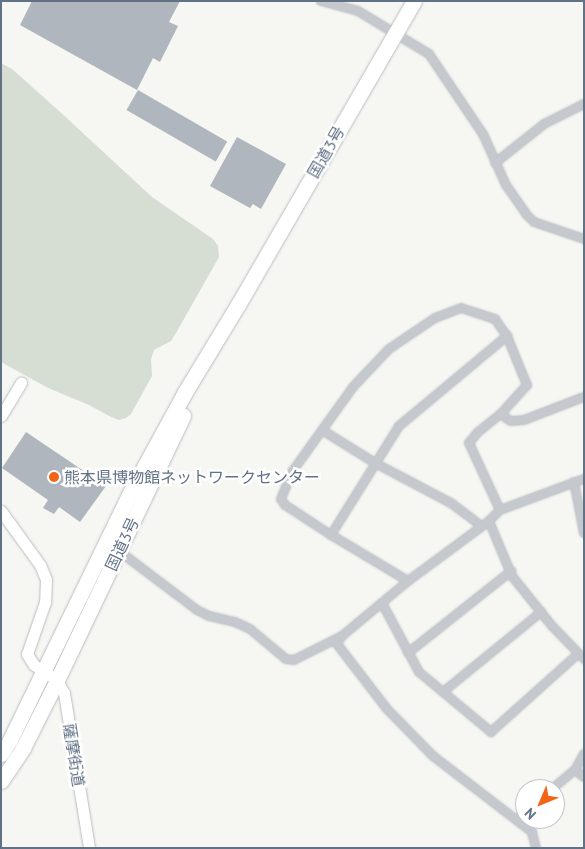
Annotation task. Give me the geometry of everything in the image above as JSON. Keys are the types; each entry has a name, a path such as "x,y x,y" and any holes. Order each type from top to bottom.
{"highway":[{"name":"国道3号","path":"1,754 10,740 131,491 185,392 239,303 414,1"},
{"name":"国道3号","path":"1,781 22,748 57,680 239,303"}],"street":[{"path":"321,1 358,11 396,32 429,54 474,118 506,185 526,214 534,222 584,238"},
{"path":"495,163 544,124 584,104"},
{"path":"408,581 331,535 285,505 282,499 292,472 354,387 390,349 435,318 461,308 494,319 507,336 527,385 502,413 477,433 469,443 500,510"},
{"path":"331,535 399,426 507,336"},
{"path":"1,416 21,383"},
{"path":"502,413 511,421 524,420 584,397"},
{"path":"322,430 375,463 451,503 481,526"},
{"path":"119,551 197,610 209,616 235,622 250,630 286,659 294,660 342,636 408,581 489,521 500,510 584,478"},
{"path":"574,482 584,533"},
{"path":"1,512 40,565 46,579 45,602 27,654 34,665 57,680"},
{"path":"382,603 418,672 491,732 581,656 541,612 511,571 489,521"},
{"path":"408,652 511,571"},
{"path":"443,692 541,612"},
{"path":"342,636 337,644 387,709 433,756 515,818"},
{"name":"薩摩街道","path":"57,680 64,693 89,848"},
{"path":"564,779 574,770 584,754"},
{"path":"574,770 584,777"},
{"path":"529,829 532,832 536,848"}],"shaded area":[{"path":"1,63 12,69 152,197 213,239 218,246 219,257 176,333 171,341 154,350 151,359 152,376 131,414 126,418 119,420 111,417 89,405 48,388 1,362"}],"building":[{"path":"32,1 180,1 169,22 178,26 160,62 153,58 137,90 20,25"},
{"path":"138,90 227,142 216,161 126,110"},
{"path":"237,137 286,164 261,209 253,204 250,208 210,186"},
{"name":"熊本県博物館ネットワークセンター","path":"26,432 106,486 80,522 59,507 54,514 43,508 48,500 2,468"}],"place":[{"name":"熊本県博物館ネットワークセンター","path":"54,477"}]}
